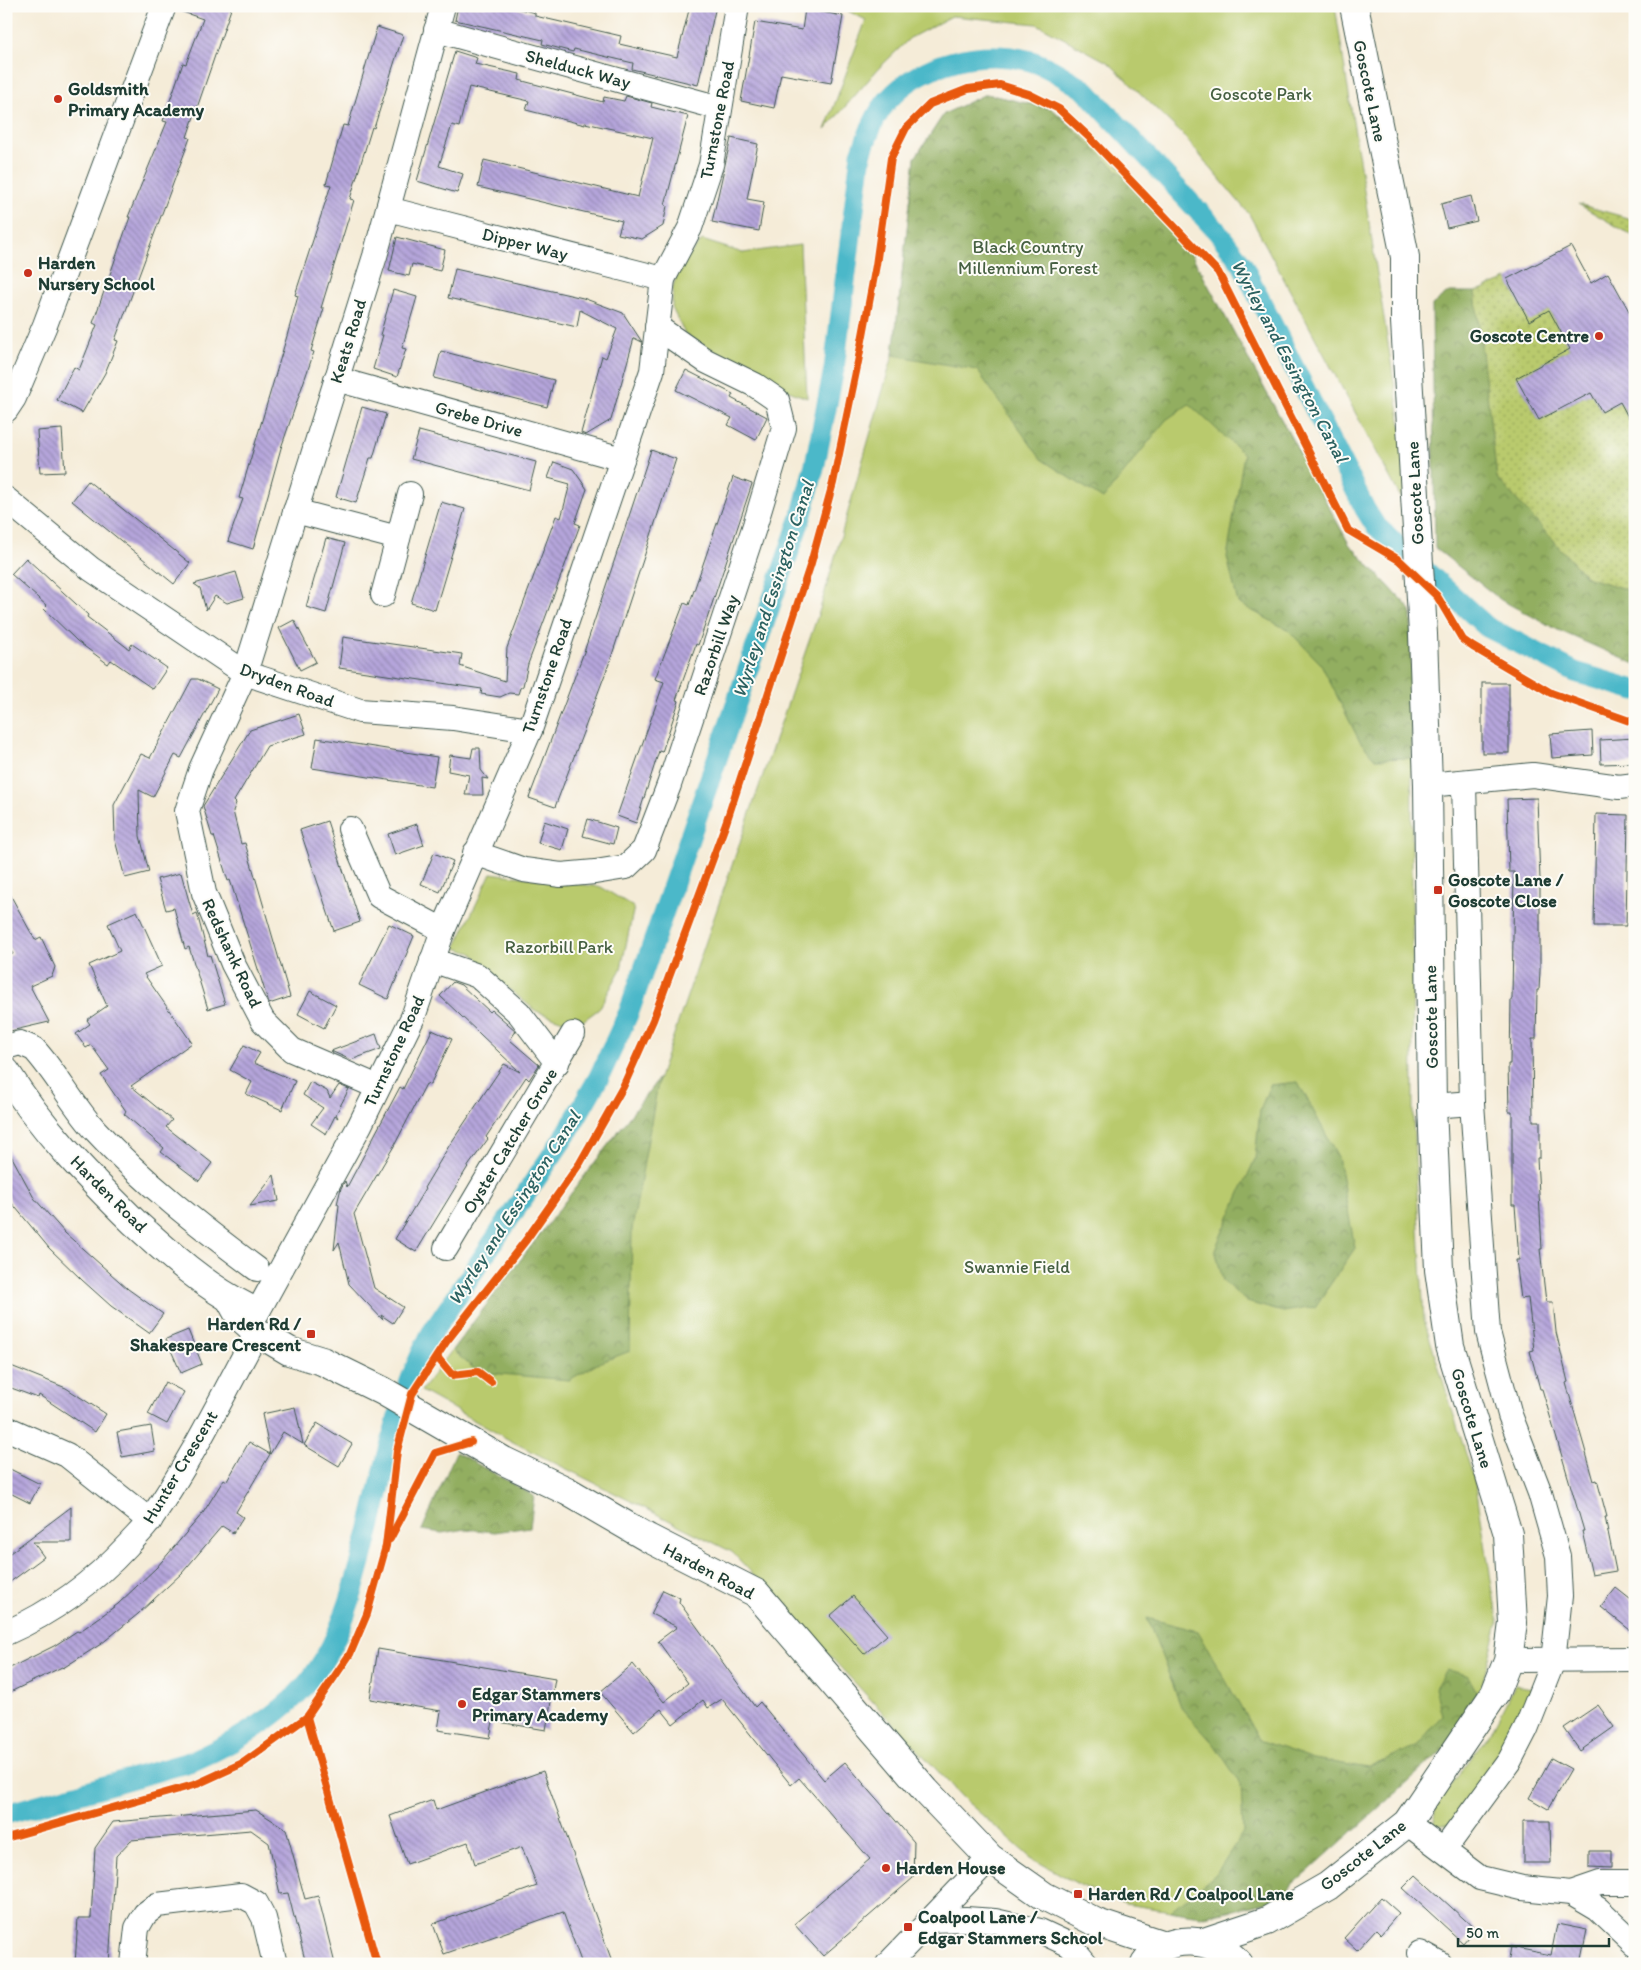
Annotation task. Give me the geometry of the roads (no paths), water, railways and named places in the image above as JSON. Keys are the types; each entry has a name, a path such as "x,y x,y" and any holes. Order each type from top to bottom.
{"street":[{"path":"6,410 14,398 45,325 164,6"},
{"name":"Keats Road","path":"245,673 388,208 443,6"},
{"name":"Turnstone Road","path":"257,1322 360,1125 413,1017 443,930 475,852 530,730 652,371 663,279 690,228 711,165 737,6"},
{"name":"Goscote Lane","path":"1204,1942 1267,1921 1328,1886 1407,1823 1496,1693 1508,1660 1513,1623 1508,1534 1450,1346 1438,1270 1432,1106 1428,785 1417,515 1405,322 1405,257 1354,6"},
{"name":"Shelduck Way","path":"436,30 720,108"},
{"name":"Dipper Way","path":"388,208 663,279"},
{"name":"Razorbill Way","path":"475,852 524,870 561,875 595,872 626,866 644,850 669,785 756,525 784,428 777,400 754,385 706,361 657,327"},
{"name":"Grebe Drive","path":"336,380 622,460"},
{"path":"383,595 410,494"},
{"name":"Dryden Road","path":"6,499 91,569 245,673 360,711 453,718 530,730"},
{"path":"295,511 398,538"},
{"name":"Redshank Road","path":"245,673 202,769 187,811 204,893 233,964 263,1021 292,1050 378,1087"},
{"path":"1428,785 1533,775 1619,787 1635,785"},
{"name":"Goscote Lane","path":"1444,1850 1510,1760 1526,1729 1553,1661 1560,1596 1558,1556 1540,1493 1510,1415 1488,1332 1472,1102 1464,783"},
{"path":"350,829 380,896 443,930"},
{"path":"432,960 478,976 519,1013 557,1063"},
{"name":"Oyster Catcher Grove","path":"446,1248 573,1034"},
{"name":"Harden Road","path":"6,1047 20,1043 34,1049 96,1131 141,1176 207,1241 257,1269"},
{"name":"Harden Road","path":"6,1072 23,1099 86,1176 153,1239 257,1322 322,1361 383,1391 436,1424 504,1461 567,1491 648,1538 756,1593 926,1791 990,1858 1044,1896 1155,1954"},
{"path":"1432,1106 1472,1102"},
{"name":"Hunter Crescent","path":"6,1633 33,1621 83,1588 150,1521 197,1444 257,1322"},
{"path":"6,1428 67,1456 150,1521"},
{"path":"1508,1660 1635,1659"},
{"path":"1407,1823 1480,1878 1522,1888 1571,1893 1600,1884 1635,1882"},
{"path":"888,1964 990,1858"},
{"path":"1571,1893 1598,1909 1635,1944"},
{"path":"133,1964 137,1928 145,1914 157,1905 241,1895 256,1903 264,1918 275,1964"},
{"path":"929,1920 966,1919 995,1922 1040,1931 1070,1945 1086,1964"},
{"name":"Goscote Lane","path":"1239,1963 1267,1921"},
{"name":"Harden Road","path":"1097,1923 1137,1964"},
{"path":"1155,1954 1178,1942 1204,1942 1223,1950 1239,1963"}],"waterway":[{"name":"Wyrley and Essington Canal","path":"6,1814 193,1761 209,1754 241,1737 285,1706 310,1680 327,1655 351,1598 397,1420 418,1362 431,1334 567,1133 599,1077 629,1012 802,514 815,464 834,369 861,154 872,125 880,111 889,99 903,86 935,68 971,58 990,56 1009,57 1034,62 1085,90 1217,231 1242,264 1365,509 1375,525 1487,627 1575,672 1635,690"}],"place":[{"name":"Goldsmith Primary Academy","path":"58,99"},
{"name":"Harden Nursery School","path":"28,273"},
{"name":"Goscote Centre","path":"1599,336"},
{"name":"Goscote Lane / Goscote Close","path":"1438,890"},
{"name":"Harden Rd / Shakespeare Crescent","path":"311,1334"},
{"name":"Edgar Stammers Primary Academy","path":"462,1704"},
{"name":"Harden House","path":"886,1868"},
{"name":"Harden Rd / Coalpool Lane","path":"1078,1894"},
{"name":"Coalpool Lane / Edgar Stammers School","path":"908,1927"}],"park label":[{"name":"Goscote Park","path":"1261,94"},
{"name":"Black Country Millennium Forest","path":"1028,257"},
{"name":"Razorbill Park","path":"559,947"},
{"name":"Swannie Field","path":"1017,1267"}]}
